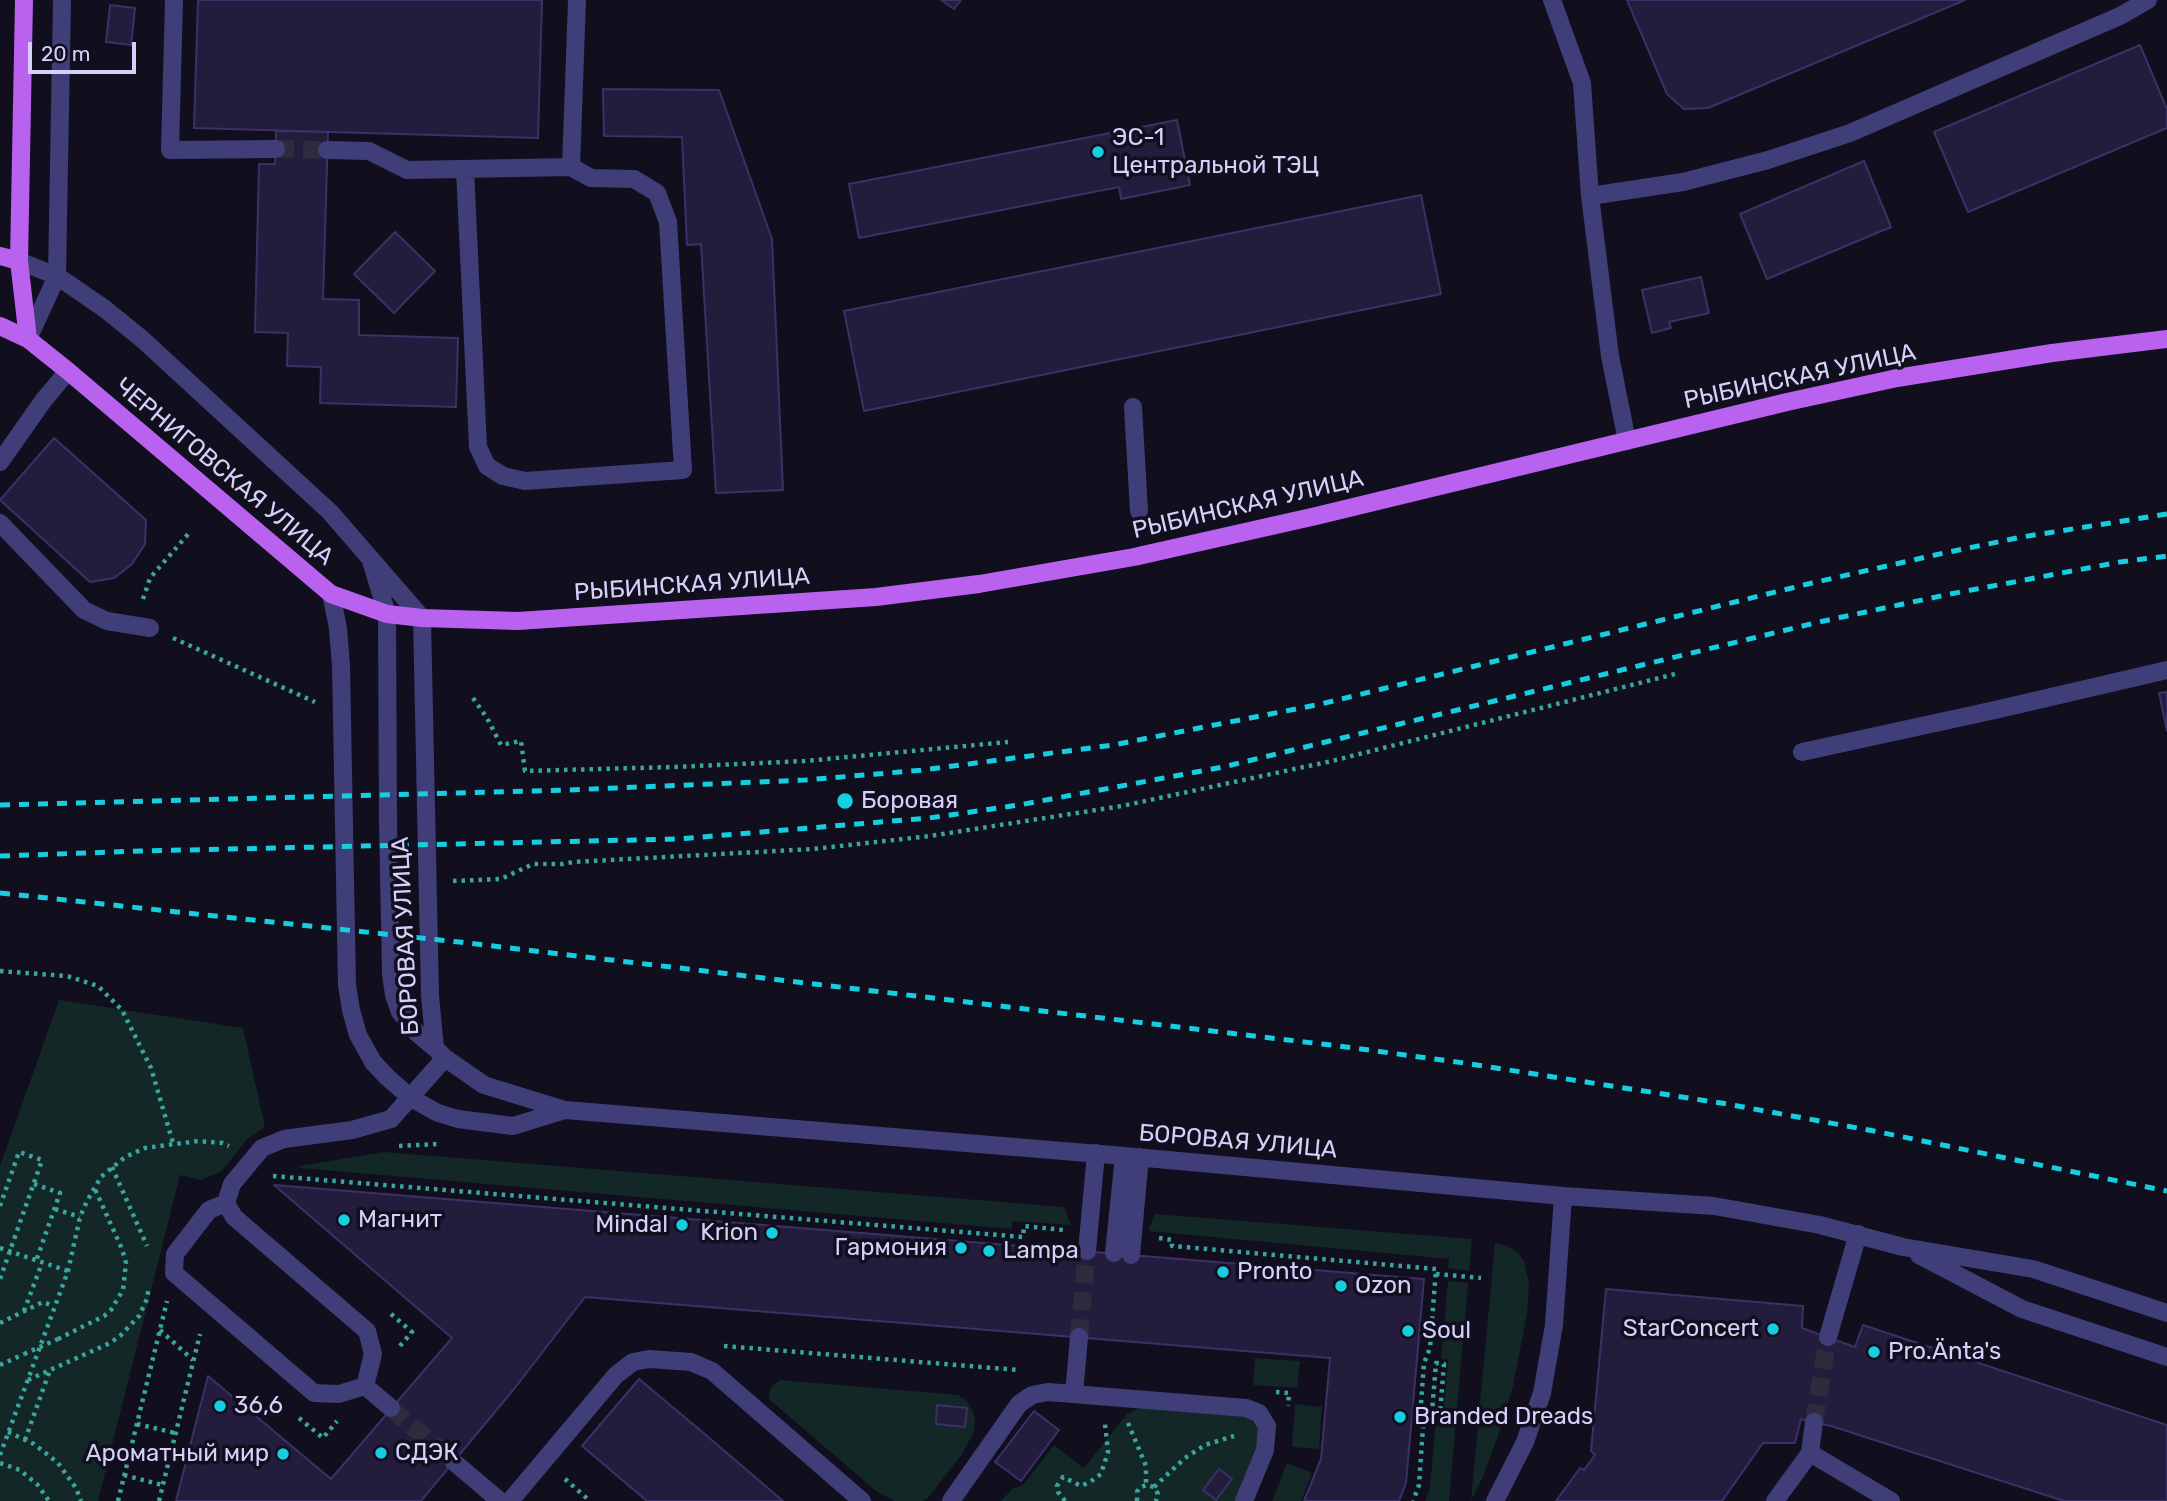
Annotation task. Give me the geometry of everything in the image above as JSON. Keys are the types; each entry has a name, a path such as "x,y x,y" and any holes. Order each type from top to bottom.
{"main road":[{"path":"24,0 19,261 28,339"},
{"name":"ЧЕРНИГОВСКАЯ УЛИЦА","path":"0,256 19,261"},
{"name":"ЧЕРНИГОВСКАЯ УЛИЦА","path":"0,326 28,339 68,371 331,594"},
{"name":"РЫБИНСКАЯ УЛИЦА","path":"331,594 387,614 422,618 518,621 876,597 979,584 1134,557 1897,378 2052,353 2167,339"}],"street":[{"path":"28,339 57,276 62,0"},
{"path":"174,0 170,150 276,149"},
{"path":"571,167 577,0"},
{"path":"1552,0 1582,83 1590,196 1610,356 1627,441"},
{"path":"1590,196 1683,182 1768,160 1850,133 2120,16 2148,0"},
{"path":"327,150 369,151 407,170 571,167 591,178 634,178 657,193 668,222 683,470 525,481 503,476 487,466 478,447 465,169"},
{"name":"ЧЕРНИГОВСКАЯ УЛИЦА","path":"19,261 57,276 142,339 330,512 422,618"},
{"path":"0,462 68,371"},
{"path":"1133,407 1139,511"},
{"path":"0,523 85,610 107,621 143,627"},
{"name":"ЧЕРНИГОВСКАЯ УЛИЦА","path":"371,561 387,614 388,823"},
{"name":"ЧЕРНИГОВСКАЯ УЛИЦА","path":"331,594 338,628 341,666 344,825"},
{"name":"БОРОВАЯ УЛИЦА","path":"422,618 430,996 440,1053"},
{"path":"1802,752 2167,670"},
{"name":"БОРОВАЯ УЛИЦА","path":"388,823 391,974 400,1012 417,1033 467,1076 484,1085 565,1110 1132,1156 1563,1196 1714,1206 1808,1222 1903,1247 2033,1269 2167,1313"},
{"name":"БОРОВАЯ УЛИЦА","path":"344,825 347,985 358,1035 373,1062 411,1098 438,1113 458,1119 513,1125 565,1110"},
{"path":"365,1386 373,1354 367,1331 234,1217 226,1203 232,1184 262,1148 284,1139 352,1130 391,1119 411,1098 440,1053"},
{"path":"1087,1251 1096,1153"},
{"path":"1123,1254 1132,1156"},
{"path":"1495,1501 1525,1442 1542,1394 1554,1325 1563,1196"},
{"path":"226,1203 209,1210 175,1254 174,1273 314,1393 339,1394 365,1386"},
{"path":"1828,1337 1857,1234"},
{"name":"БОРОВАЯ УЛИЦА","path":"1903,1247 2022,1309 2167,1357"},
{"path":"1074,1394 1079,1337"},
{"path":"510,1501 616,1375 633,1362 649,1359 691,1362 712,1371 862,1501"},
{"path":"365,1386 391,1408"},
{"path":"951,1501 1019,1404 1032,1395 1048,1392 1246,1408 1259,1413 1268,1433 1265,1450 1244,1501"},
{"path":"1775,1501 1810,1453 1814,1422"},
{"path":"1810,1453 1891,1501"},
{"path":"454,1462 500,1501"}],"path":[{"path":"190,533 150,578 143,627 319,704"},
{"path":"452,881 500,879 533,864 826,848 1019,824 1122,806 1332,761 1675,674"},
{"path":"473,698 501,745 521,741 525,771 805,761 1008,742"},
{"path":"0,971 67,976 98,986 122,1010 151,1068 173,1143"},
{"path":"0,1455 68,1271 80,1217 94,1187 101,1177 125,1157 145,1148 198,1141 222,1143 234,1148 268,1175 1023,1237 1024,1226 1054,1229"},
{"path":"0,1206 19,1152 42,1160 0,1279"},
{"path":"112,1167 146,1240 148,1250"},
{"path":"24,1311 60,1193 34,1184"},
{"path":"0,1365 104,1316 111,1310 122,1290 126,1264 122,1249 94,1187"},
{"path":"55,1209 80,1217"},
{"path":"1160,1238 1172,1240 1172,1246 1436,1269 1430,1348 1424,1363 1419,1485 1413,1501"},
{"path":"0,1248 68,1271"},
{"path":"118,1501 174,1273"},
{"path":"1436,1275 1481,1278"},
{"path":"28,1380 120,1336 139,1316 147,1299 150,1281"},
{"path":"0,1323 43,1302 54,1306"},
{"path":"159,1330 193,1360"},
{"path":"159,1501 200,1334"},
{"path":"1421,1411 1432,1412 1436,1363 1444,1364 1440,1413 1468,1416"},
{"path":"25,1440 51,1369"},
{"path":"1065,1501 1058,1492 1063,1477 1076,1485 1085,1485 1101,1474 1107,1460 1108,1437 1099,1396"},
{"path":"136,1424 175,1433"},
{"path":"8,1432 47,1453 58,1463 76,1488 81,1501"},
{"path":"1138,1445 1146,1466 1146,1485"},
{"path":"1154,1487 1185,1458"},
{"path":"0,1463 20,1471 37,1484 48,1501"},
{"path":"124,1475 162,1485"},
{"path":"1137,1501 1139,1488 1146,1485 1154,1487 1158,1494 1156,1501"}],"green space":[{"path":"59,1000 243,1028 265,1127 247,1139 222,1171 201,1180 180,1175 98,1501 0,1501 0,1166"},
{"path":"384,1152 1064,1207 1071,1225 1013,1221 1012,1229 300,1168"},
{"path":"1155,1214 1472,1239 1469,1271 1448,1268 1449,1259 1148,1231"},
{"path":"1495,1243 1508,1246 1524,1261 1529,1283 1527,1313 1513,1386 1500,1430 1471,1501"},
{"path":"1448,1281 1468,1283 1457,1409 1444,1408 1448,1360 1441,1359"},
{"path":"1255,1358 1300,1361 1297,1388 1253,1385"},
{"path":"780,1380 958,1395 967,1401 973,1412 974,1432 962,1454 928,1498 923,1501 894,1501 876,1491 770,1400 771,1387","holes":["937,1405 967,1408 965,1427 936,1424"]},
{"path":"1295,1404 1322,1407 1319,1449 1292,1447"},
{"path":"1141,1407 1241,1414 1253,1419 1262,1439 1238,1501 1001,1501 1013,1488 1023,1485 1054,1445 1084,1468 1127,1414"},
{"path":"1436,1418 1456,1419 1449,1501 1425,1501 1430,1488"},
{"path":"1287,1463 1312,1473 1301,1501 1272,1501"}],"building":[{"path":"198,0 542,0 538,138 194,128"},
{"path":"941,0 961,0 954,9"},
{"path":"1627,0 1965,0 1708,108 1684,109 1667,94"},
{"path":"110,5 135,8 131,45 106,42"},
{"path":"2140,45 2167,109 2167,128 1968,212 1934,132"},
{"path":"603,89 719,90 772,239 783,490 716,493 701,244 687,245 682,137 604,136"},
{"name":"ЭС-1 Центральной ТЭЦ","path":"1177,120 1190,185 1121,199 1119,187 859,238 849,184"},
{"path":"276,131 328,132 323,299 359,300 359,335 458,338 456,407 320,403 321,367 287,366 288,333 255,332 259,164 275,164"},
{"path":"1864,161 1891,227 1767,279 1740,214"},
{"path":"1421,195 1441,294 864,411 844,311"},
{"path":"395,232 435,271 394,313 354,274"},
{"path":"1701,277 1709,313 1669,322 1671,328 1652,333 1642,290"},
{"path":"54,438 146,520 145,544 132,564 114,578 90,582 0,500"},
{"path":"2167,692 2167,731 2159,693"},
{"path":"274,1185 1424,1279 1406,1483 1399,1501 1304,1501 1321,1459 1330,1358 585,1297 514,1389 421,1501 176,1501 208,1376 331,1479 452,1338"},
{"path":"1606,1289 1803,1306 1802,1328 1855,1347 1863,1325 2167,1425 2167,1501 2064,1501 1831,1426 1801,1419 1795,1443 1763,1443 1722,1501 1556,1501 1580,1468 1584,1470 1595,1455 1591,1451"},
{"path":"639,1379 783,1501 647,1501 582,1446"},
{"path":"937,1405 967,1408 965,1427 936,1424"},
{"path":"1034,1411 1059,1430 1021,1481 995,1462"},
{"path":"1219,1469 1232,1479 1216,1500 1203,1490"}],"tunnel":[{"path":"276,149 327,150"},
{"path":"1079,1337 1087,1251"},
{"path":"1814,1422 1828,1337"},
{"path":"391,1408 454,1462"}],"railway":[{"path":"0,805 568,790 806,780 923,770 1113,745 1321,704 1944,553 2022,537 2167,514"},
{"path":"0,856 678,839 929,818 1019,805 1223,767 1819,622 1950,594 2120,562 2167,556"},
{"path":"0,893 459,942 1464,1063 1727,1104 2167,1191"}],"place":[{"name":"ЭС-1 Центральной ТЭЦ","path":"1098,152"},
{"name":"Боровая","path":"845,801"},
{"name":"Магнит","path":"344,1220"},
{"name":"Mindal","path":"682,1225"},
{"name":"Krion","path":"772,1233"},
{"name":"Гармония","path":"961,1248"},
{"name":"Lampa","path":"989,1251"},
{"name":"Pronto","path":"1223,1272"},
{"name":"Ozon","path":"1341,1286"},
{"name":"StarConcert","path":"1773,1329"},
{"name":"Soul","path":"1408,1331"},
{"name":"Pro.Änta's","path":"1874,1352"},
{"name":"36,6","path":"220,1406"},
{"name":"Branded Dreads","path":"1400,1417"},
{"name":"СДЭК","path":"381,1453"},
{"name":"Ароматный мир","path":"283,1454"}]}
